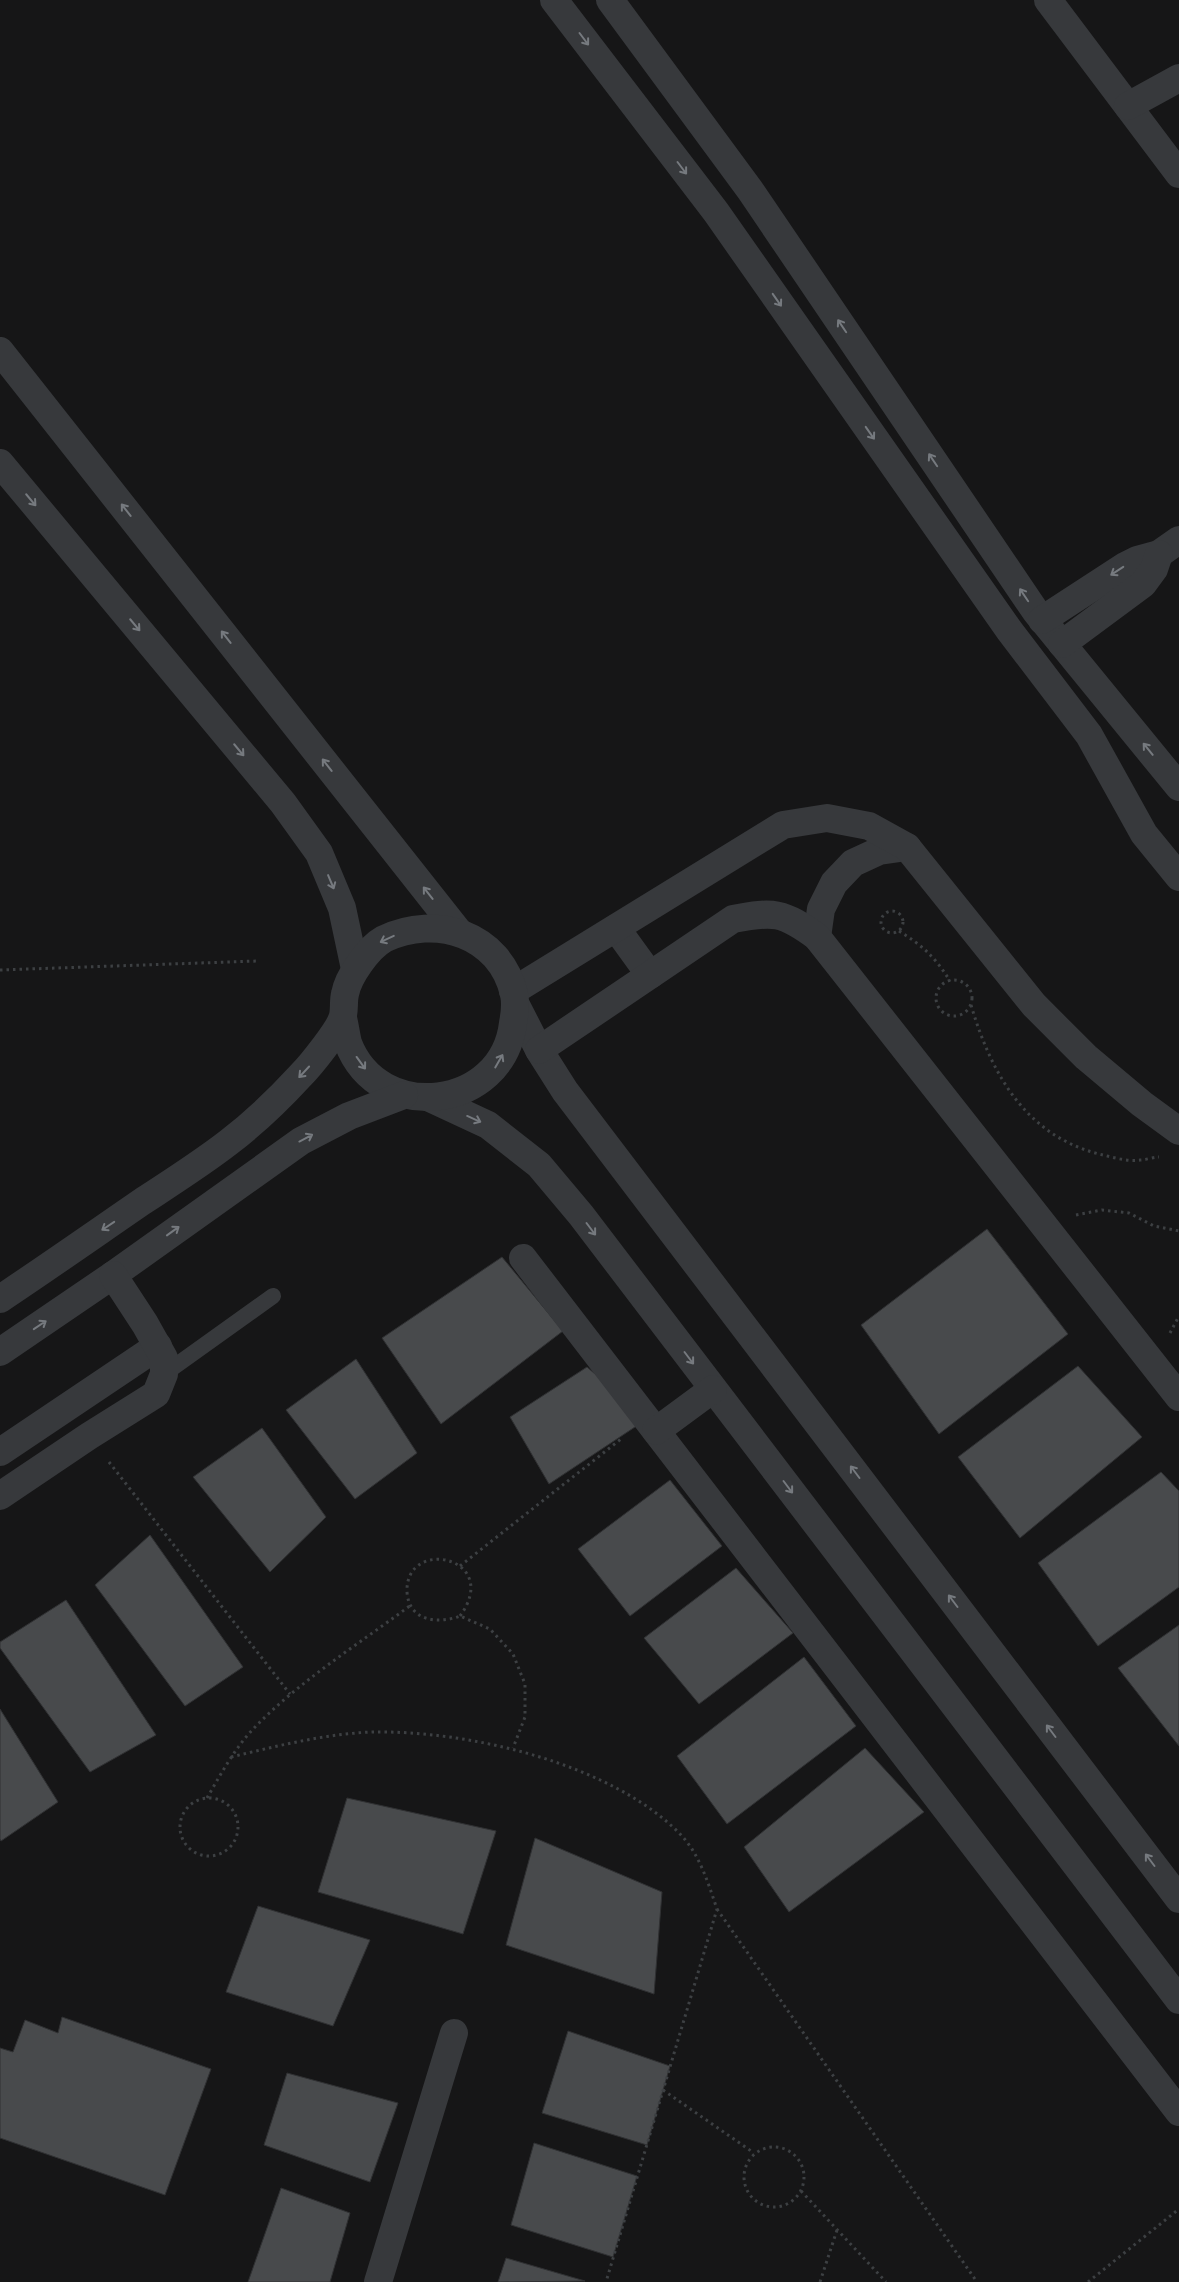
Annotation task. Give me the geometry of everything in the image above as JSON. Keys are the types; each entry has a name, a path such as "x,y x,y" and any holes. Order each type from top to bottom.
{"street":[{"path":"554,0 716,212 1009,630 1089,735 1144,834 1179,877"},
{"path":"610,0 750,190 1042,620 1179,787"},
{"path":"1048,0 1179,174"},
{"path":"1128,106 1179,78"},
{"path":"0,351 458,931"},
{"path":"0,462 283,803 319,853 342,908 355,969"},
{"path":"1047,680 1069,652 1143,584 1169,547"},
{"path":"1042,620 1125,566 1169,547"},
{"path":"514,998 616,928 783,825 827,818 870,826 907,847 1034,1005 1086,1057 1142,1104 1179,1131"},
{"path":"817,937 821,909 834,883 854,863 879,851 907,847"},
{"path":"539,1050 733,919 762,913 792,919 817,937 1179,1396"},
{"path":"1179,1899 565,1091 539,1050 514,998 502,965 483,944 458,931 419,927 382,940 355,969 345,992 343,1018 348,1043 361,1066 380,1084 488,1125 539,1165 581,1215 1179,2000"},
{"path":"616,928 650,975"},
{"path":"0,1352 113,1275 301,1141 348,1116 417,1097 465,1091 494,1071 512,1040 514,998"},
{"path":"0,1300 228,1143 271,1107 309,1067 343,1018"},
{"path":"523,1258 1179,2112"},
{"path":"0,1496 89,1436 156,1394 164,1374 164,1358 113,1275"},
{"path":"0,1452 158,1346"},
{"path":"652,1425 713,1389"},
{"path":"378,2282 454,2033"}],"lane":[{"path":"164,1374 273,1296"}],"path":[{"path":"899,931 904,924 901,915 894,910 885,912 880,920 883,928 891,933 899,931 920,944 938,960 950,980"},
{"path":"0,970 257,961"},
{"path":"971,1005 964,1012 955,1016 946,1014 939,1008 936,999 938,989 944,982 950,980 962,982 970,988 972,996 971,1005 982,1042 998,1075 1021,1106 1048,1132 1092,1152 1115,1158 1139,1161 1158,1156 1167,1158"},
{"path":"1047,1229 1075,1215 1102,1210 1129,1213 1154,1226 1179,1231"},
{"path":"460,1566 652,1425"},
{"path":"89,1436 290,1694"},
{"path":"437,1558 450,1560 460,1566 469,1577 472,1591 469,1604 460,1616 447,1621 433,1622 420,1616 411,1605 407,1593 409,1581 415,1569 437,1558"},
{"path":"207,1798 218,1799 228,1805 235,1814 238,1824 237,1836 232,1846 223,1853 212,1857 200,1856 190,1850 182,1841 179,1830 180,1819 186,1809 195,1801 207,1798 231,1757 258,1723 290,1694 411,1605"},
{"path":"460,1616 490,1629 513,1654 526,1684 526,1718 513,1748"},
{"path":"231,1757 301,1740 372,1732 444,1735 513,1748 585,1773 651,1808 682,1836 704,1870 717,1909 977,2282"},
{"path":"606,2282 717,1909"},
{"path":"663,2090 754,2153"},
{"path":"777,2146 793,2154 803,2168 804,2180 801,2191 793,2200 783,2206 771,2207 760,2203 750,2196 745,2186 744,2174 747,2162 754,2153 765,2148 777,2146"},
{"path":"801,2191 886,2282"},
{"path":"1088,2282 1179,2208"},
{"path":"820,2282 838,2230"}],"building":[{"path":"987,1229 1068,1334 939,1434 861,1325"},
{"path":"502,1257 563,1331 441,1424 382,1338"},
{"path":"356,1359 417,1453 355,1499 286,1410"},
{"path":"1078,1366 1142,1437 1020,1538 958,1457"},
{"path":"587,1367 647,1419 549,1484 510,1417"},
{"path":"262,1428 326,1517 270,1572 193,1477"},
{"path":"1161,1472 1179,1491 1179,1587 1098,1646 1038,1563"},
{"path":"670,1480 722,1546 630,1616 578,1549"},
{"path":"150,1535 243,1667 185,1706 95,1585"},
{"path":"736,1568 793,1633 699,1704 644,1638"},
{"path":"66,1600 156,1735 90,1772 0,1648 0,1642"},
{"path":"1179,1625 1179,1746 1118,1668"},
{"path":"804,1657 856,1726 727,1824 677,1756"},
{"path":"0,1709 58,1802 1,1841 0,1839"},
{"path":"865,1748 924,1812 789,1912 744,1847"},
{"path":"347,1798 496,1831 463,1934 318,1892"},
{"path":"535,1838 662,1892 654,1994 506,1945"},
{"path":"258,1906 370,1940 333,2026 226,1992"},
{"path":"62,2017 211,2069 165,2195 0,2138 0,2048 13,2052 25,2020 58,2033"},
{"path":"568,2031 670,2066 647,2145 542,2113"},
{"path":"287,2073 398,2103 370,2182 264,2145"},
{"path":"534,2143 637,2176 613,2257 511,2225"},
{"path":"281,2188 350,2213 330,2282 248,2282"},
{"path":"506,2258 585,2281 498,2282"}]}
